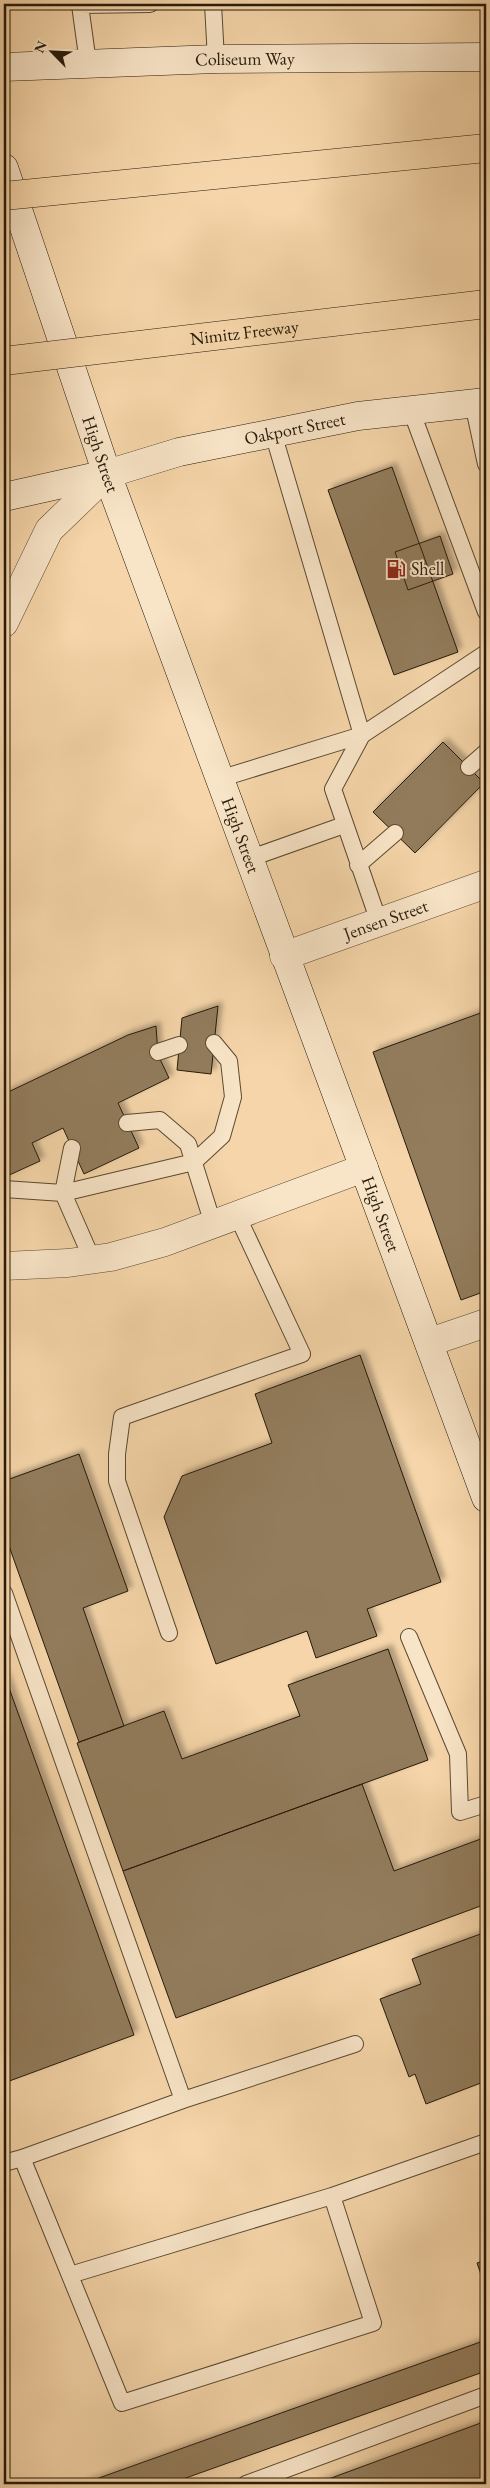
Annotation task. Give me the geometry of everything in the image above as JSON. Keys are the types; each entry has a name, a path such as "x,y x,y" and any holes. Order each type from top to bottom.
{"highway":[{"path":"4,196 486,148"},
{"name":"Nimitz Freeway","path":"4,361 486,304"}],"main road":[{"name":"Coliseum Way","path":"4,67 216,59 486,57"},
{"name":"High Street","path":"4,168 107,474 284,956 484,1484"},
{"name":"Oakport Street","path":"4,497 107,474 179,452 358,416 480,402"},
{"path":"4,624 49,530 107,474"},
{"name":"Jensen Street","path":"284,956 486,884"},
{"path":"4,1266 68,1263 165,1242 364,1168"},
{"path":"430,1342 486,1323"}],"lane":[{"path":"88,64 80,4 150,4"},
{"path":"213,4 216,59"},
{"path":"480,402 486,464"},
{"path":"411,410 486,612"},
{"path":"273,433 362,735 333,790 379,922"},
{"path":"219,779 362,735 486,653"},
{"path":"468,768 486,752"},
{"path":"248,859 344,825"},
{"path":"358,865 395,833"},
{"path":"4,1189 62,1193 194,1162 222,1136 233,1097 229,1060 214,1043"},
{"path":"158,1052 180,1045"},
{"path":"127,1123 160,1120 188,1144 194,1162 225,1220 302,1354 122,1417 117,1454 117,1481 169,1633"},
{"path":"72,1148 62,1193 92,1259"},
{"path":"4,1593 183,2100"},
{"path":"409,1637 458,1754 460,1812 486,1804"},
{"path":"4,2163 183,2100 355,2044"},
{"path":"70,2275 332,2196 486,2142"},
{"path":"22,2158 122,2403 373,2323 332,2196"},
{"path":"246,2484 486,2395"}],"building":[{"path":"392,467 458,652 394,675 328,490"},
{"path":"440,536 453,574 408,590 395,552"},
{"path":"443,742 484,783 415,853 373,812"},
{"path":"218,1006 211,1074 177,1070 182,1018"},
{"path":"486,1011 486,1291 461,1300 373,1052"},
{"path":"156,1026 158,1055 169,1078 118,1103 139,1148 84,1174 63,1128 32,1143 40,1161 5,1177 4,1094 128,1035"},
{"path":"360,1355 441,1582 367,1609 377,1636 316,1658 307,1631 216,1664 164,1517 182,1476 272,1443 255,1394"},
{"path":"79,1454 128,1591 83,1608 124,1726 79,1742 4,1532 4,1481"},
{"path":"388,1649 428,1760 123,1871 77,1743 164,1711 182,1759 300,1716 288,1685"},
{"path":"4,1674 134,2035 4,2083"},
{"path":"362,1784 394,1871 486,1837 486,1904 176,2018 123,1871"},
{"path":"486,1932 486,2081 426,2104 415,2074 409,2077 380,1999 421,1984 412,1959"},
{"path":"486,2260 486,2289 477,2263"},
{"path":"486,2340 486,2371 169,2484 82,2484"},
{"path":"486,2421 486,2484 315,2484"}],"place":[{"name":"Shell","path":"396,569"}]}
